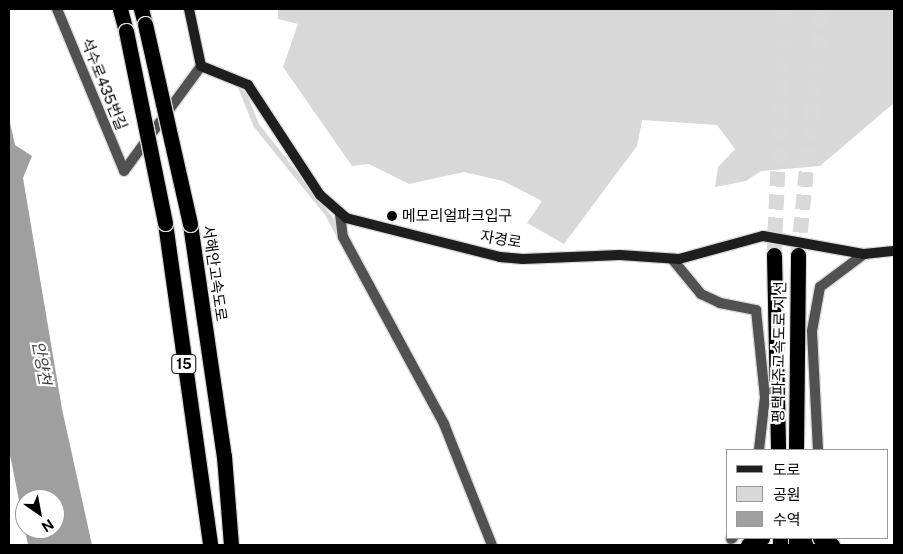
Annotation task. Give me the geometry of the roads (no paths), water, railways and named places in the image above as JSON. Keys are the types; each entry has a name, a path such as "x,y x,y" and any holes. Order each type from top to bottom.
{"highway":[{"name":"15","path":"120,9 165,223 203,506 210,545"},
{"name":"서해안고속도로","path":"143,16 190,224 224,456 231,545"},
{"name":"평택파주고속도로 지선","path":"796,449 798,255"},
{"name":"평택파주고속도로 지선","path":"774,256 773,391 778,449"},
{"path":"771,449 773,391"},
{"path":"796,392 801,449"},
{"path":"224,456 242,545"},
{"path":"203,506 206,545"},
{"path":"748,545 760,539"}],"street":[{"name":"석수로435번길","path":"57,9 124,171 201,66"},
{"path":"189,9 201,66"},
{"name":"자경로","path":"201,66 248,85 320,195 340,214 500,257 620,255 673,260 762,236 864,254 894,251"},
{"path":"340,214 343,237 444,424 492,545"},
{"path":"818,449 812,331 820,287 864,254"},
{"path":"673,260 701,294 720,304 756,310 765,397 759,449"}],"water":[{"name":"안양천","path":"9,118 15,145 32,156 23,178 62,409 92,545 28,545 27,539 65,539 65,489 17,489 9,450"}],"tunnel":[{"path":"774,255 785,9"},
{"path":"798,255 822,9"}],"place":[{"name":"메모리얼파크입구","path":"392,216"}]}
